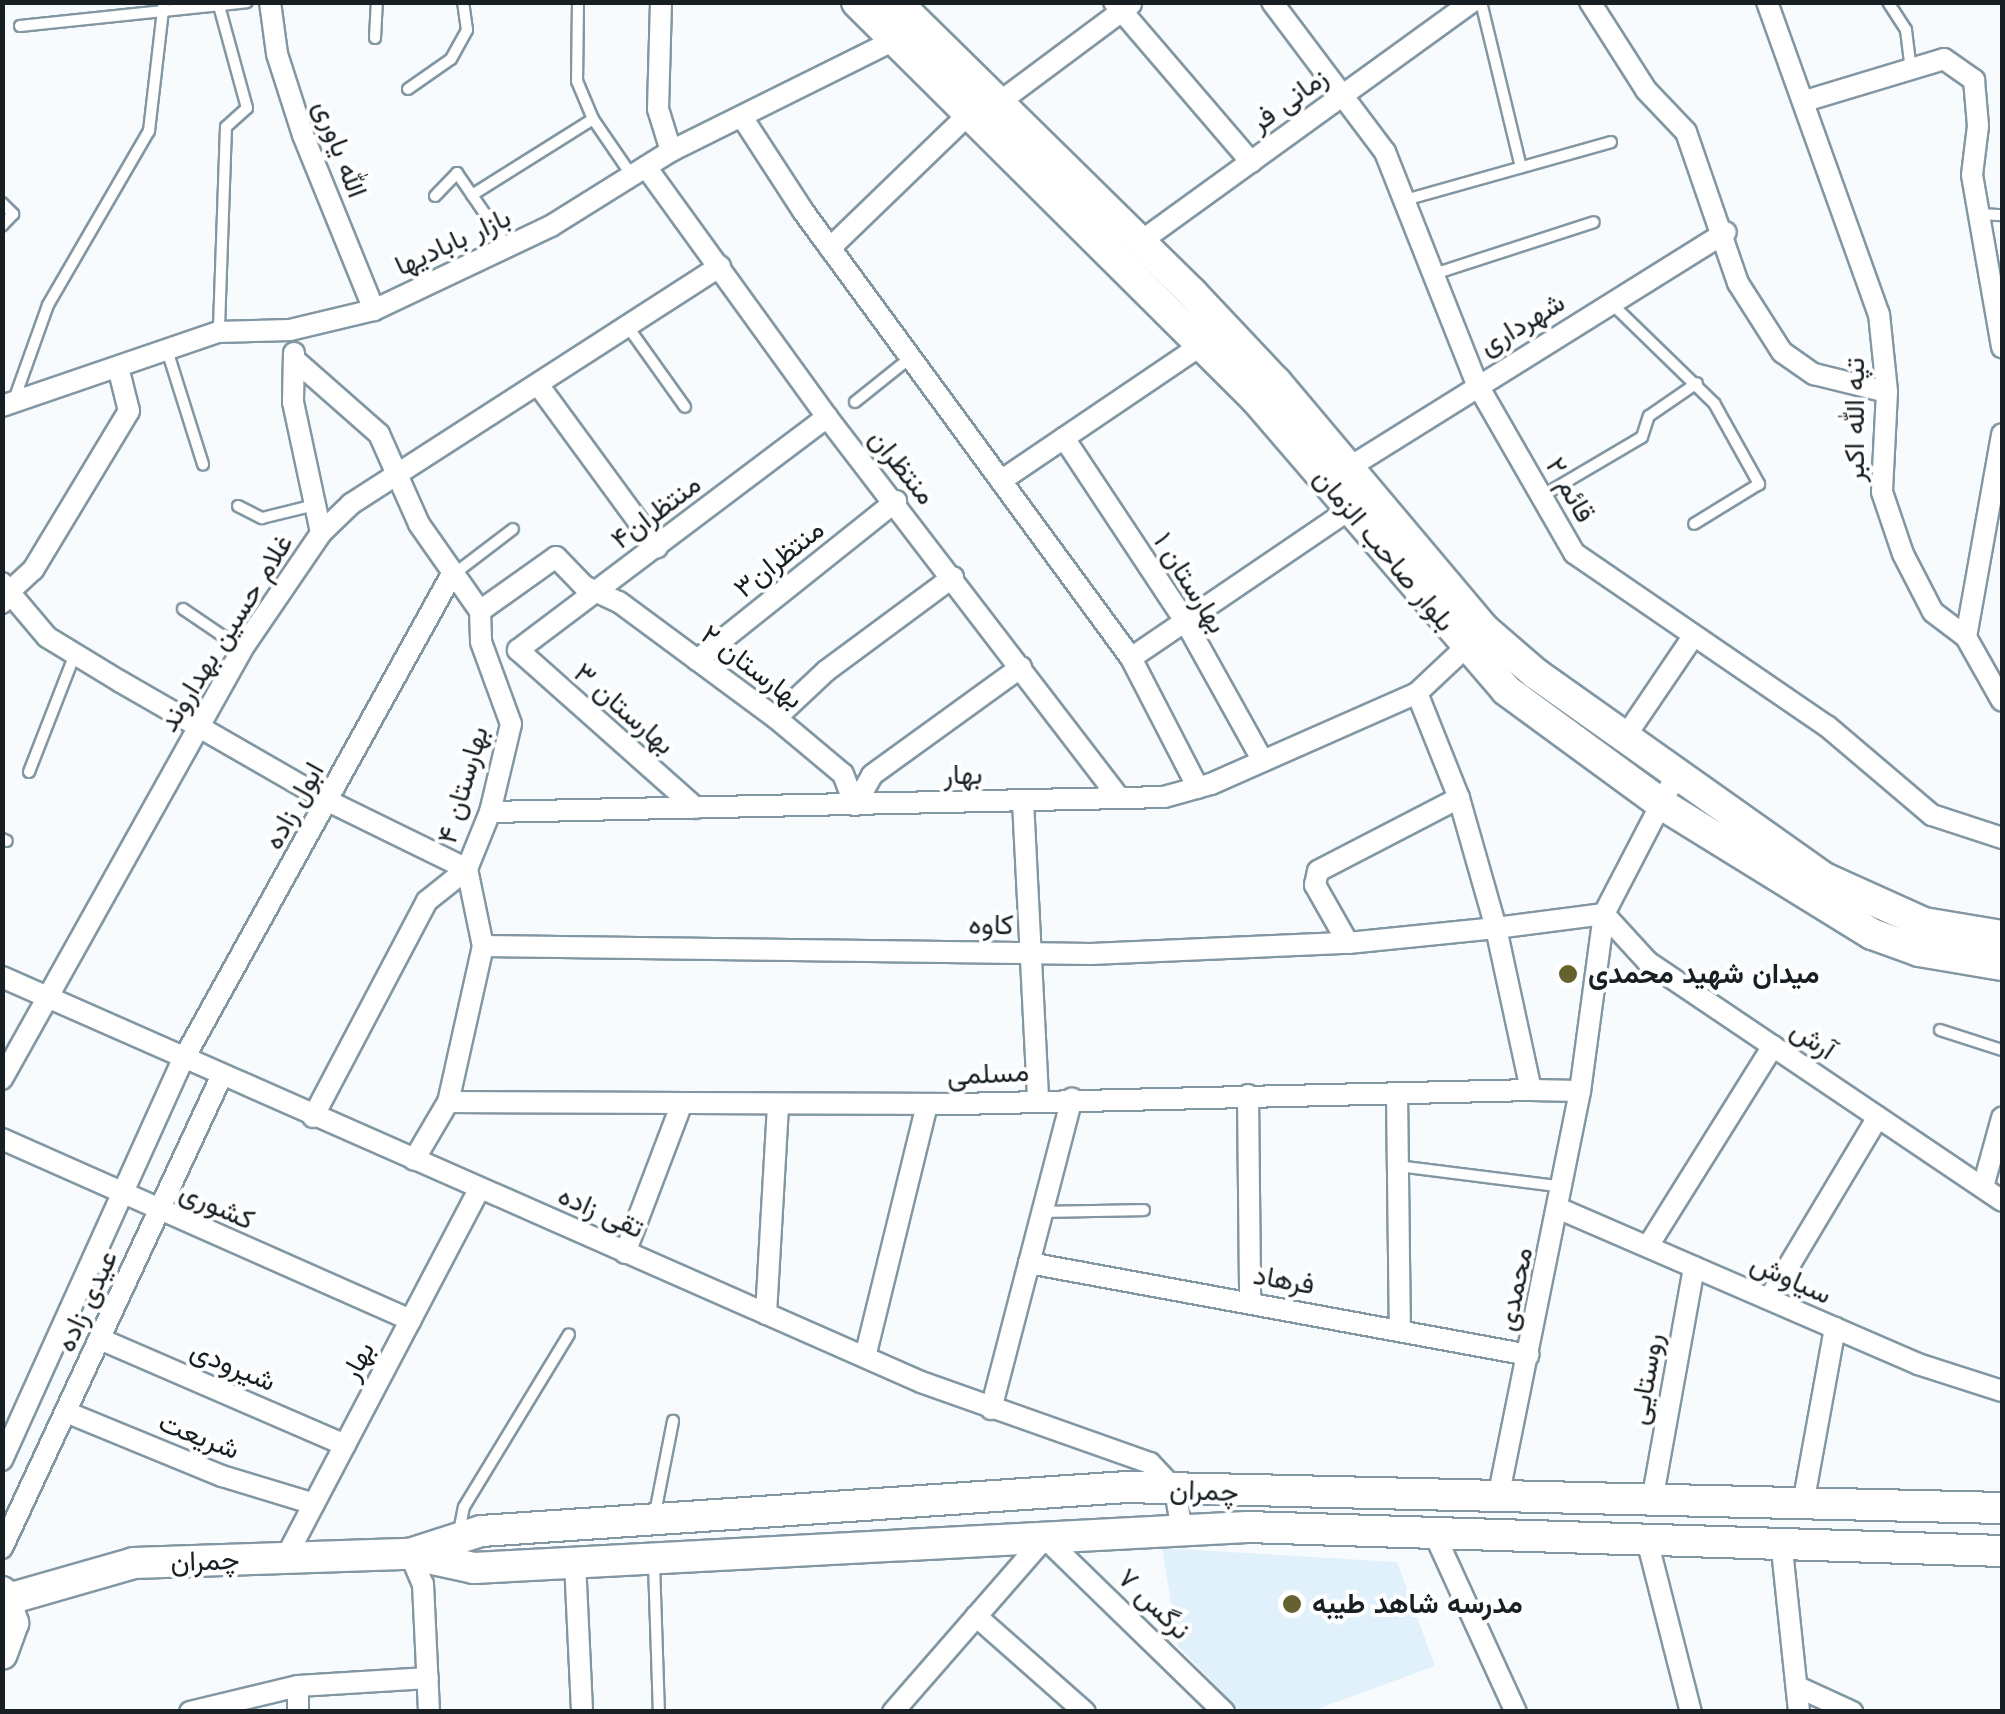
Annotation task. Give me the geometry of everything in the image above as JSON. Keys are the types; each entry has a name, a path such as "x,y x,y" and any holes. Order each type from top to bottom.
{"street":[{"name":"الله یاوری","path":"270,2 276,54 303,135 374,310"},
{"path":"661,2 658,108 672,151"},
{"name":"بلوار صاحب الزمان","path":"857,2 902,21 1203,344 1350,508 1465,648 1506,690 1669,791 1886,909 2002,936"},
{"name":"قائم ۲","path":"1272,2 1385,152 1430,275 1478,384 1574,552 1692,638 1827,726 1932,815 2002,838"},
{"name":"زمانی فر","path":"1140,242 1471,2"},
{"path":"1590,2 1646,90 1686,132 1726,232 1738,284 1782,352 1814,374 1887,392"},
{"name":"تپه الله اکبر","path":"1767,2 1879,314 1887,392 1882,492 1902,554 1933,612 1966,637 2002,701"},
{"path":"830,248 983,109 1123,5 1251,162"},
{"name":"بازار بابادیها","path":"8,403 218,332 290,330 374,310 508,246 672,151 744,120 902,21"},
{"path":"1805,101 1910,64 1944,59 1974,80 1978,126 1972,175 2002,347"},
{"name":"بلوار صاحب الزمان","path":"983,109 1140,242 1350,467 1485,630 1623,740 1669,791 1872,934 1919,951 2002,964"},
{"path":"744,120 830,248 1131,658 1198,788"},
{"name":"منتظران","path":"639,171 720,266 827,417 896,501 1119,798"},
{"name":"شهرداری","path":"1350,467 1726,232"},
{"name":"غلام حسین بهداروند","path":"2,1078 44,996 242,649 321,533 350,504 539,386 720,266"},
{"path":"290,330 295,360 292,402 321,533"},
{"path":"1002,480 1203,344"},
{"path":"295,360 379,434 451,576 480,610"},
{"path":"118,366 129,411 33,570 5,593 48,637 75,654 328,801 467,870 427,901 312,1116"},
{"path":"539,386 657,547"},
{"name":"منتظران۴","path":"518,650 827,417"},
{"path":"1966,637 2002,434"},
{"name":"بهارستان ۱","path":"1064,438 1185,621 1263,762"},
{"name":"منتظران۳","path":"696,660 896,501"},
{"path":"1131,658 1350,508"},
{"name":"بهارستان ۲","path":"480,610 556,557 597,591 776,718 843,774 855,804"},
{"name":"ابول زاده","path":"182,1060 451,576"},
{"path":"776,718 826,671 954,577"},
{"name":"بهارستان ۴","path":"414,1160 448,1102 483,946 467,870 490,812 511,724 482,642 480,610"},
{"path":"1623,740 1692,638"},
{"name":"بهار","path":"490,812 1119,798 1198,788 1417,693 1465,648"},
{"name":"بهارستان ۳","path":"518,650 696,808"},
{"path":"855,804 872,774 1021,667"},
{"path":"1417,693 1458,798 1496,928 1530,1090"},
{"path":"1604,914 1669,791"},
{"path":"1348,943 1315,885 1318,871 1458,798"},
{"path":"1024,801 1038,1099"},
{"name":"کاوه","path":"483,946 1031,953 1348,943 1604,914"},
{"name":"آرش","path":"1604,914 1648,962 2002,1200"},
{"name":"محمدی","path":"1498,1498 1565,1187 1604,914"},
{"name":"تقی زاده","path":"2,978 865,1358 992,1410 1150,1463 1175,1490"},
{"path":"1648,1246 1774,1046"},
{"name":"عیدی زاده","path":"2,1460 182,1060"},
{"name":"عیدی زاده","path":"2,1548 221,1077"},
{"name":"مسلمی","path":"448,1102 927,1104 1072,1098 1580,1091"},
{"path":"1397,1093 1400,1328"},
{"path":"1248,1095 1250,1302"},
{"path":"992,1410 1072,1098"},
{"path":"625,1253 682,1103"},
{"path":"766,1314 778,1104"},
{"path":"865,1358 927,1104"},
{"path":"1769,1299 1878,1117"},
{"path":"1983,1187 2002,1118"},
{"name":"کشوری","path":"2,1139 411,1320"},
{"name":"بهار","path":"286,1559 479,1189"},
{"name":"سیاوش","path":"1560,1209 1835,1328 2002,1391"},
{"name":"فرهاد","path":"1029,1263 1529,1354"},
{"name":"روستایی","path":"1652,1501 1694,1267"},
{"path":"1803,1504 1835,1328"},
{"name":"شیرودی","path":"100,1339 345,1444"},
{"name":"شریعت","path":"66,1412 222,1476 314,1504"},
{"name":"چمران","path":"410,1554 458,1538 654,1520 1127,1487 2002,1508"},
{"path":"1175,1490 1182,1530"},
{"name":"چمران","path":"4,1596 134,1563 410,1554 474,1568 1182,1530 1646,1536 2002,1551"},
{"path":"1433,1531 1516,1712"},
{"path":"1646,1536 1691,1712"},
{"path":"893,1712 1045,1538"},
{"name":"نرگس ۷","path":"1045,1538 1224,1712"},
{"path":"1782,1540 1799,1712"},
{"path":"410,1554 422,1584 429,1712"},
{"path":"575,1562 582,1712"},
{"path":"2,1654 12,1623 4,1596"},
{"path":"976,1616 1085,1712"},
{"path":"190,1712 298,1686 428,1678"},
{"path":"298,1686 298,1712"},
{"path":"1798,1687 1852,1712"}],"lane":[{"path":"20,26 164,6 248,2"},
{"path":"375,38 377,2"},
{"path":"408,89 437,74 450,58 467,30 463,2"},
{"path":"578,2 577,81 593,118 639,171"},
{"path":"1481,2 1521,167"},
{"path":"1888,2 1906,30 1910,64"},
{"path":"218,3 247,108 226,127 218,332"},
{"path":"8,403 48,305 149,131 164,6"},
{"path":"472,196 593,118"},
{"path":"1402,201 1610,142"},
{"path":"435,196 457,173 508,246"},
{"path":"2,203 13,214 2,226"},
{"path":"1980,214 2002,215"},
{"path":"1430,275 1594,222"},
{"path":"1610,302 1697,384 1759,484 1694,524"},
{"path":"628,327 685,408"},
{"path":"167,350 203,464"},
{"path":"855,402 911,358"},
{"path":"1542,496 1642,437 1649,416 1697,384"},
{"path":"238,506 262,518 315,505"},
{"path":"451,576 513,529"},
{"path":"183,609 242,649"},
{"path":"29,772 75,654"},
{"path":"1940,1030 2002,1050"},
{"path":"1398,1166 1565,1187"},
{"path":"1042,1212 1144,1210"},
{"path":"458,1538 464,1508 569,1334"},
{"path":"654,1520 673,1421"},
{"path":"654,1558 660,1712"}],"shaded area":[{"name":"مدرسه شاهد طیبه","path":"1162,1548 1397,1562 1435,1666 1312,1711 1240,1711 1178,1646"}],"place":[{"name":"میدان شهید محمدی","path":"1568,974"},
{"name":"مدرسه شاهد طیبه","path":"1292,1604"}]}
